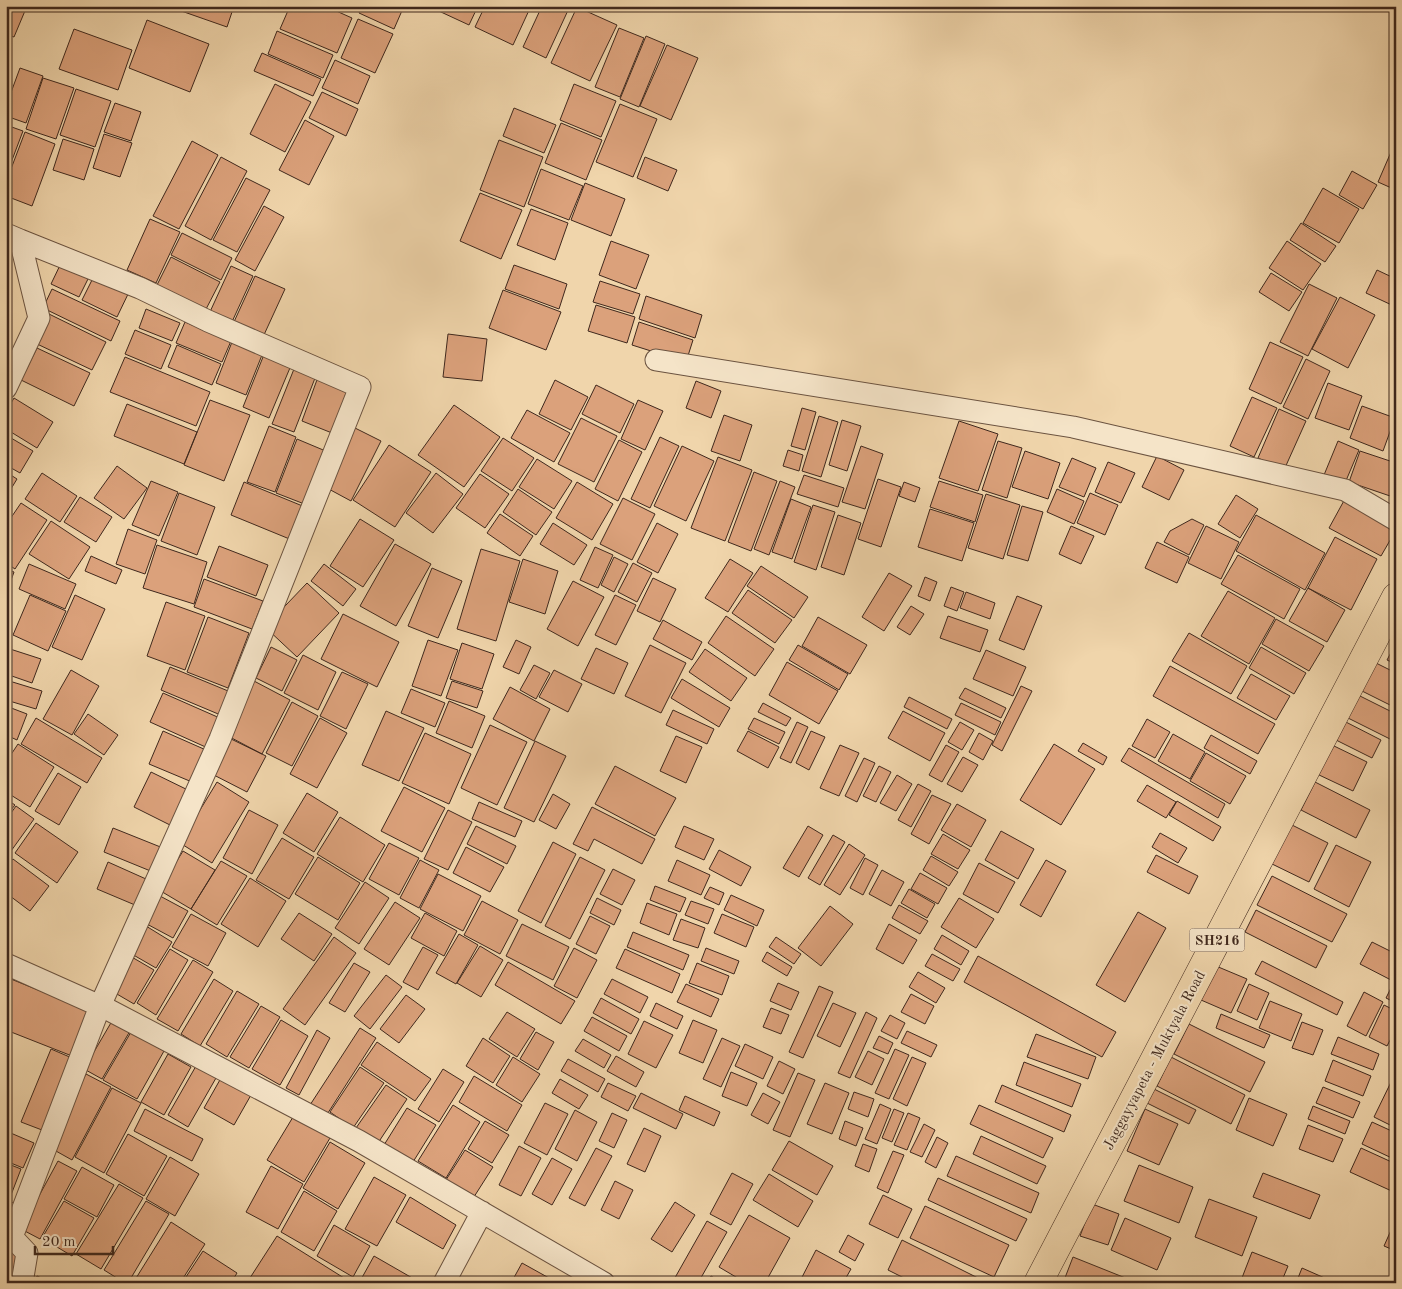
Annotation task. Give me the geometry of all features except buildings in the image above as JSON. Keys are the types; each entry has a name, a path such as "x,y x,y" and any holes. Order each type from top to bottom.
{"main road":[{"name":"Jaggayyapeta - Muktyala Road","path":"1038,1283 1396,597"}],"street":[{"path":"6,388 39,318 13,237"},
{"path":"13,237 140,288 208,321 360,387 220,739 100,1006 12,1237 27,1253 22,1283"},
{"path":"656,360 1073,427 1345,490 1396,520"},
{"path":"6,964 100,1006 359,1141 604,1283"},
{"path":"444,1283 482,1212"}]}
